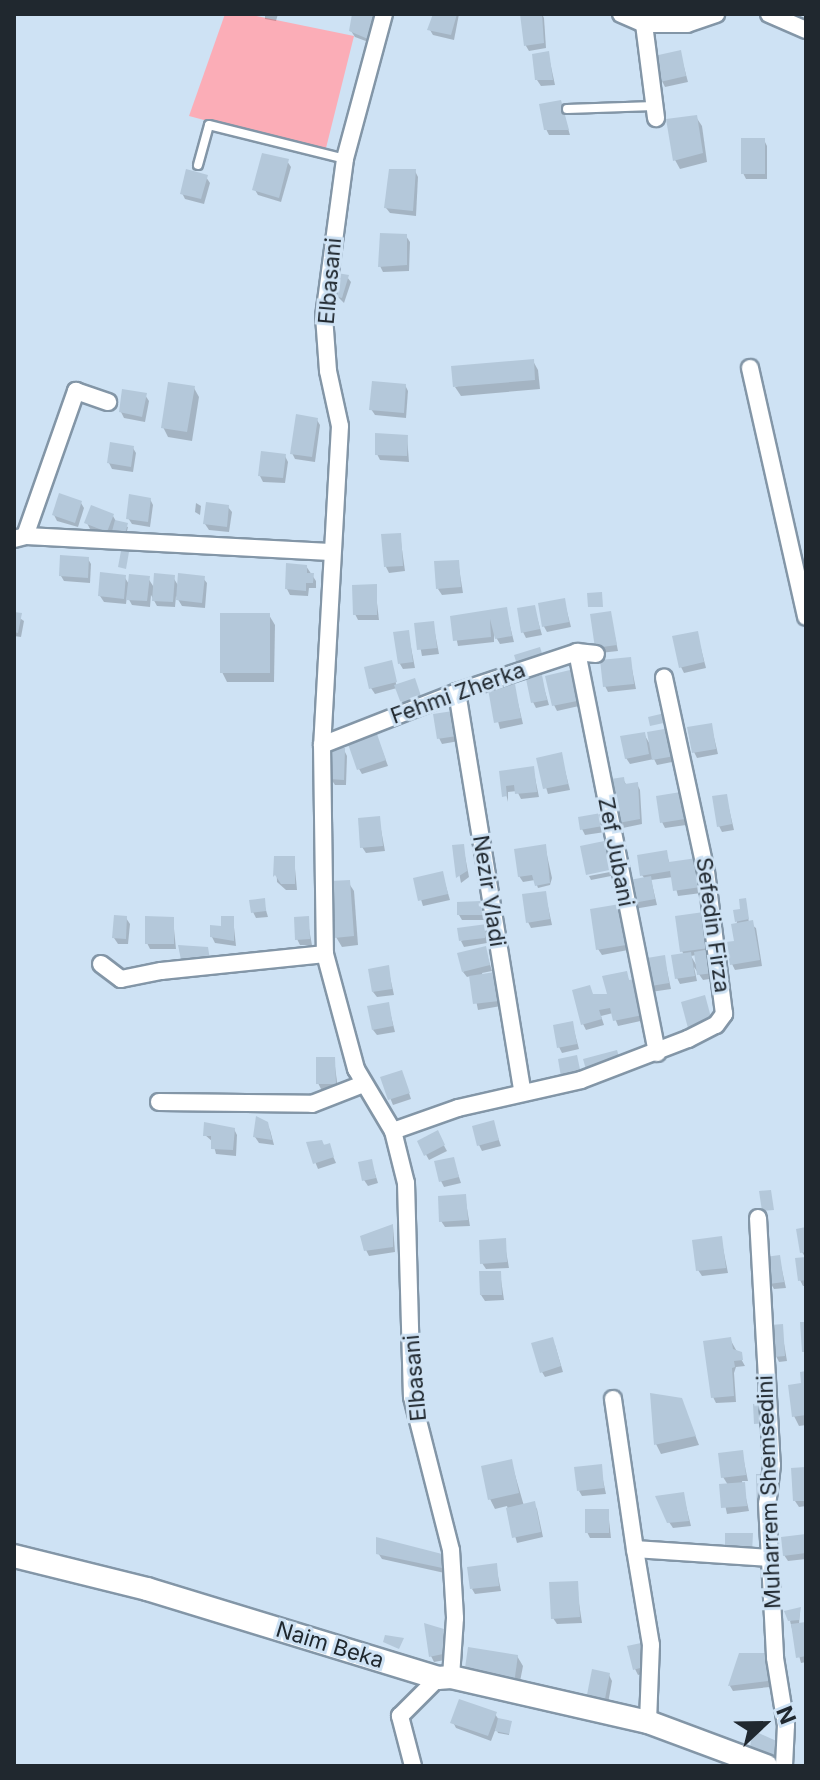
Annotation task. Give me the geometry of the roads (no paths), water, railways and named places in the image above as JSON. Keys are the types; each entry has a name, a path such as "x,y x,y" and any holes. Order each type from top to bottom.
{"street":[{"name":"Elbasani","path":"384,14 345,159 324,316 328,371 340,426 322,745 325,954 343,1029 363,1084 393,1131 406,1183 412,1397 451,1550 455,1618 444,1678"},
{"path":"621,14 644,24 687,24 716,14"},
{"path":"769,14 806,30"},
{"path":"644,24 655,112"},
{"path":"750,368 806,617"},
{"path":"108,402 76,391 20,537 332,552"},
{"name":"Fehmi Zherka","path":"322,745 457,692 577,652 596,654"},
{"name":"Zef Jubani","path":"577,652 657,1053"},
{"name":"Sefedin Firza","path":"393,1131 458,1108 581,1080 657,1053 716,1025 724,1014 706,872 664,677"},
{"name":"Nezir Vladi","path":"457,692 522,1091"},
{"path":"101,964 121,979 161,971 325,954"},
{"path":"159,1102 312,1104 363,1084"},
{"name":"Muharrem Shemsedini","path":"758,1218 772,1465 767,1503 775,1658 786,1725 784,1766"},
{"path":"613,1399 651,1645 648,1722"},
{"path":"635,1549 770,1558"},
{"name":"Naim Beka","path":"14,1556 147,1589 444,1678 648,1722 766,1766"},
{"path":"413,1766 400,1716 444,1678"}],"lane":[{"path":"567,109 655,112"},
{"path":"198,165 209,125 345,159"}]}
